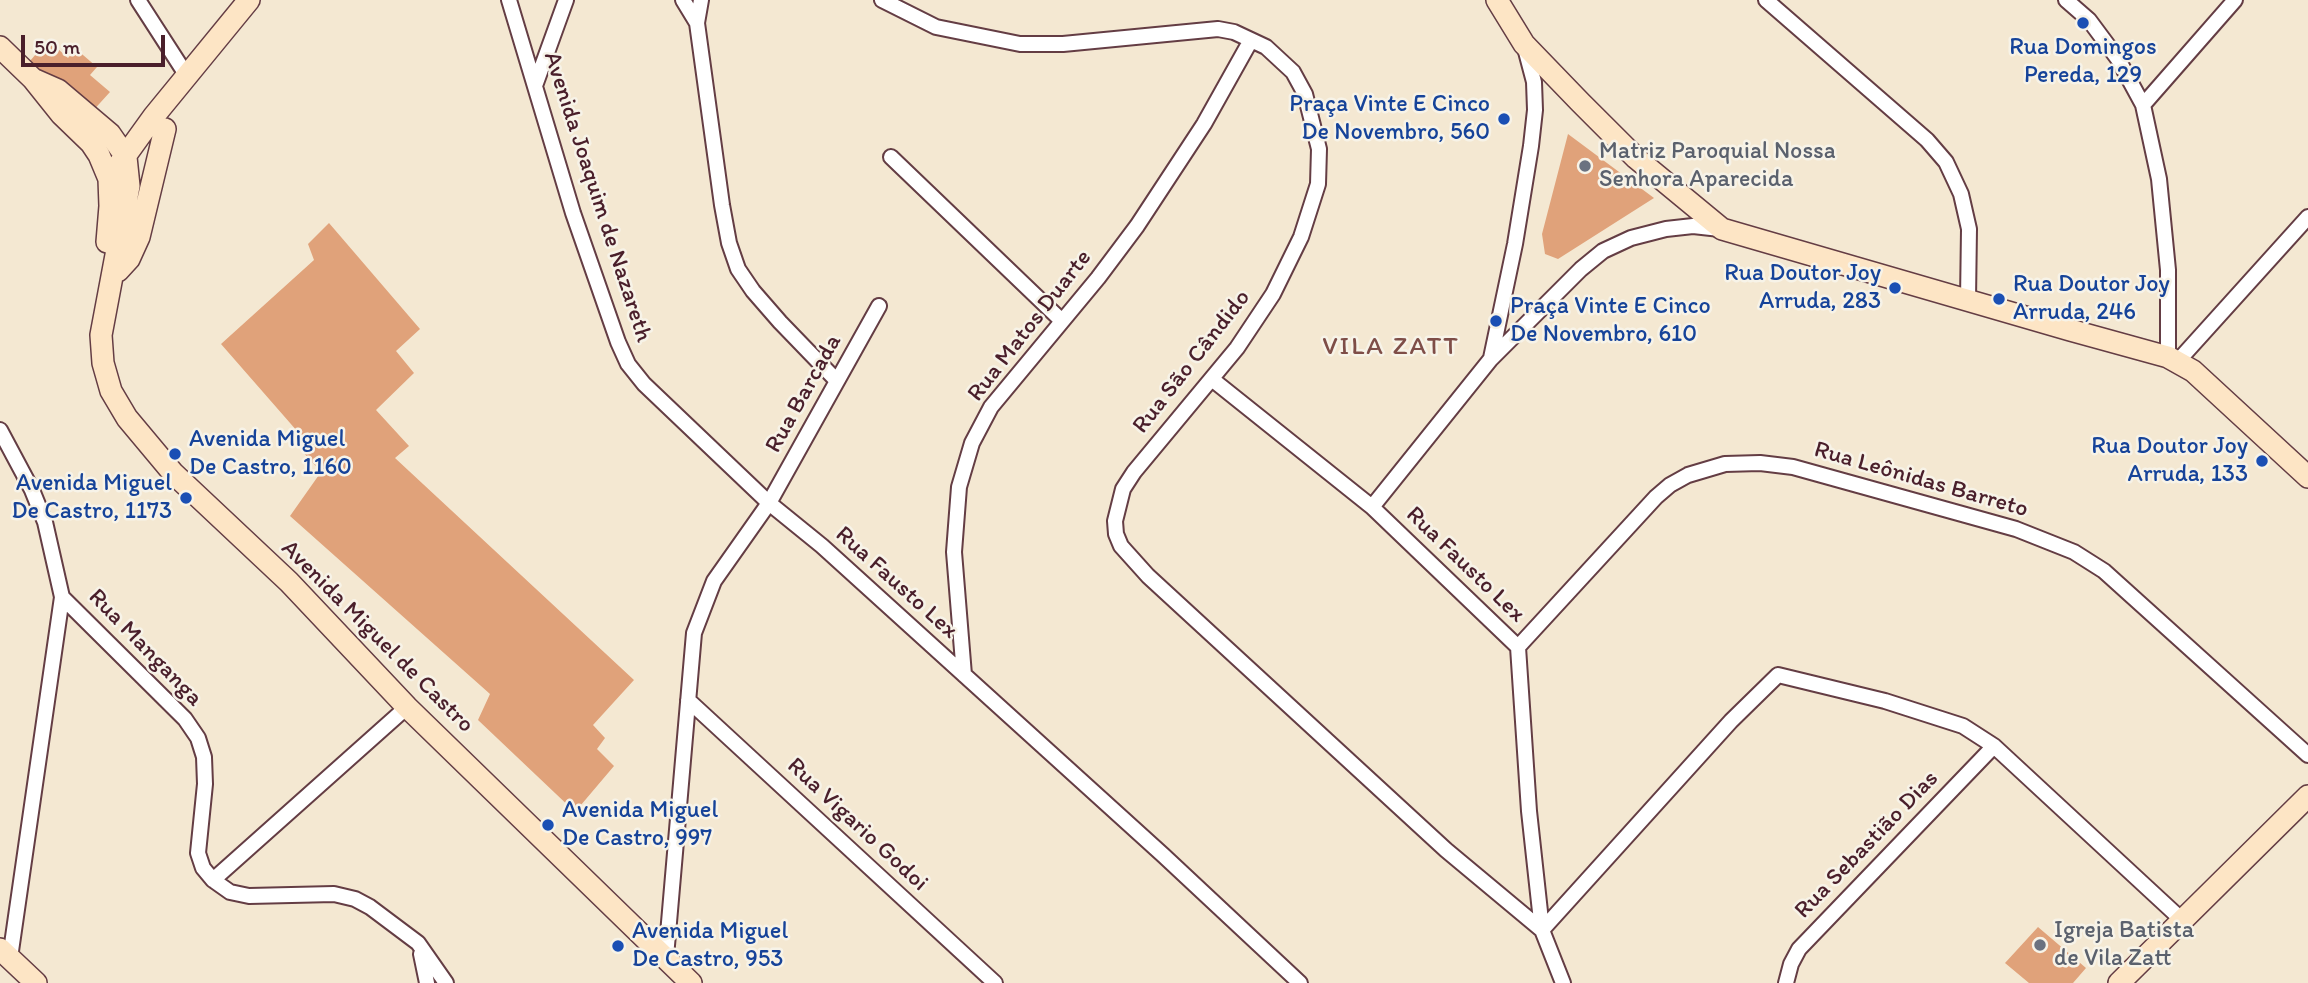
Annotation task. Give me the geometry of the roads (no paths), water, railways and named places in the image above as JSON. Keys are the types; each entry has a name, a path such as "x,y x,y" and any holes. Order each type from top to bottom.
{"street":[{"path":"138,0 187,76"},
{"path":"108,179 154,116 248,0"},
{"name":"Avenida Joaquim de Nazareth","path":"509,0 573,213 628,364 644,384 769,503"},
{"path":"536,83 566,0"},
{"path":"683,0 697,23"},
{"path":"701,0 697,23 722,205 729,243 738,269 780,322 837,381"},
{"name":"Rua São Cândido","path":"882,0 936,27 1020,44 1063,44 1218,29 1234,32 1266,47 1281,58 1293,72 1305,94 1319,149 1318,184 1301,237 1273,294 1213,380 1134,472 1118,504 1116,534 1121,546 1148,576 1446,850 1542,930"},
{"path":"1497,0 1524,44 1636,158 1722,229"},
{"path":"1766,0 1927,140 1945,162 1961,194 1969,229 1968,299"},
{"path":"2066,0 2089,20 2118,59 2143,105 2159,179 2173,359"},
{"path":"2143,105 2235,0"},
{"name":"Rua Matos Duarte","path":"964,676 954,552 959,487 972,443 991,407 1098,278 1144,215 1204,124 1251,40"},
{"path":"1490,360 1515,244 1535,110 1534,82 1524,44"},
{"name":"Avenida Miguel de Castro","path":"0,47 33,79 99,155 108,179 110,206 106,251 110,284"},
{"path":"110,206 129,186 165,129 176,109 187,76"},
{"name":"Avenida Miguel de Castro","path":"33,79 58,90 110,134 126,157 129,186 101,335 103,362 111,391 127,418 173,473 289,582 407,707 691,983"},
{"path":"110,284 130,259 139,237 165,129"},
{"path":"891,157 1062,321"},
{"path":"2173,359 2308,217"},
{"path":"1372,507 1490,360 1563,286 1603,251 1631,238 1666,229 1693,226 1722,229 2173,359 2193,371 2308,477"},
{"name":"Rua Barcada","path":"769,503 879,306"},
{"name":"Rua Fausto Lex","path":"1213,380 1372,507 1518,647 1529,810 1542,930 1563,983"},
{"path":"0,430 32,490 45,522 62,597 5,953 36,983"},
{"name":"Rua Leônidas Barreto","path":"1518,647 1670,485 1688,475 1725,464 1760,463 1793,467 2016,529 2074,552 2104,571 2308,755"},
{"path":"666,957 694,633 713,581 769,503"},
{"name":"Rua Fausto Lex","path":"769,503 821,546 1163,855 1300,983"},
{"name":"Rua Manganga","path":"62,597 185,719 198,738 204,757 205,785 198,853 203,867 213,880"},
{"path":"1542,930 1731,721 1778,675 1885,701 1963,726 1994,746 2182,920"},
{"name":"Rua Vigario Godoi","path":"688,700 995,983"},
{"path":"407,707 213,880 230,892 249,896 334,894 355,899 418,943 446,983"},
{"name":"Rua Sebastião Dias","path":"1786,983 1791,964 1799,949 1994,746"},
{"path":"2119,983 2308,796"},
{"path":"418,943 427,983"}],"place":[{"name":"Rua Domingos Pereda, 129","path":"2083,23"},
{"name":"Praça Vinte E Cinco De Novembro, 560","path":"1504,119"},
{"name":"Matriz Paroquial Nossa Senhora Aparecida","path":"1585,166"},
{"name":"Rua Doutor Joy Arruda, 283","path":"1895,288"},
{"name":"Rua Doutor Joy Arruda, 246","path":"1999,299"},
{"name":"Praça Vinte E Cinco De Novembro, 610","path":"1496,321"},
{"name":"Avenida Miguel De Castro, 1160","path":"175,454"},
{"name":"Rua Doutor Joy Arruda, 133","path":"2262,461"},
{"name":"Avenida Miguel De Castro, 1173","path":"186,498"},
{"name":"Avenida Miguel De Castro, 997","path":"548,825"},
{"name":"Igreja Batista de Vila Zatt","path":"2040,945"},
{"name":"Avenida Miguel De Castro, 953","path":"618,946"}],"district":[{"name":"VILA ZATT","path":"1391,347"}]}
